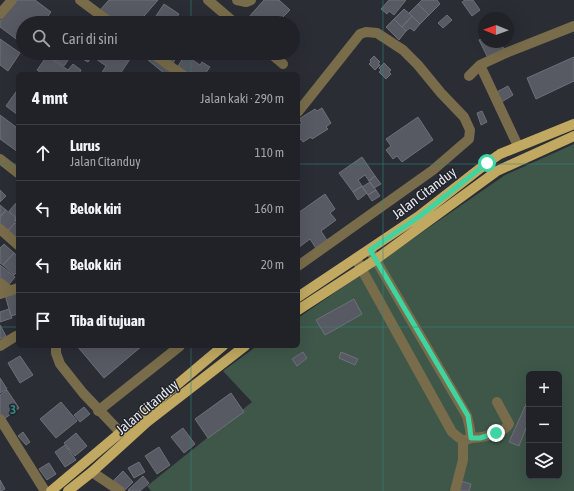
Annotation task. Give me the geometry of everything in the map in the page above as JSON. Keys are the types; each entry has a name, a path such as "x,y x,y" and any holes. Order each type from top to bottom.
{"main road":[{"name":"Jalan Citanduy","path":"300,296 420,216 500,154 574,124"},
{"name":"Jalan Citanduy","path":"300,309 375,260 497,171 574,136"},
{"name":"Jalan Citanduy","path":"51,491 221,348"},
{"name":"Jalan Citanduy","path":"68,491 92,472 147,422 242,348"}],"street":[{"path":"0,14 12,0"},
{"path":"80,0 102,16"},
{"path":"237,0 246,2 252,0"},
{"path":"213,1 228,16"},
{"path":"469,76 480,65 574,26"},
{"path":"300,109 360,34 366,32 378,33 403,50 418,65 441,93 464,117 470,130 469,139 432,170 300,265"},
{"path":"162,60 178,72"},
{"path":"278,60 283,64"},
{"path":"480,65 518,146"},
{"path":"0,158 16,170"},
{"path":"0,229 16,243"},
{"path":"370,250 468,416 470,429 454,491"},
{"path":"356,259 452,432 467,439 486,436 507,427 508,424 497,402"},
{"path":"0,283 9,291"},
{"path":"0,346 16,336"},
{"path":"56,348 56,353 60,364 83,394 120,432"},
{"path":"98,411 177,348"},
{"path":"0,419 45,491"},
{"path":"92,472 120,491"}],"green space":[{"path":"574,144 574,491 151,491 147,486 252,402 223,371 254,348 300,348 300,317 505,175"}],"building":[{"path":"15,0 35,0 51,12 48,16 16,16 16,39 0,27 0,21"},
{"path":"109,0 158,0 144,16 106,16 100,10"},
{"path":"264,0 279,0 290,10 284,16 250,16"},
{"path":"389,0 406,0 394,15 389,11 387,14 381,9"},
{"path":"422,0 437,0 440,4 429,15 418,4"},
{"path":"465,0 473,0 480,10 472,16 462,2"},
{"path":"164,4 179,14 178,16 156,16"},
{"path":"418,4 429,15 420,24 409,13"},
{"path":"404,9 412,16 402,27 394,19"},
{"path":"447,15 452,20 443,28 438,23"},
{"path":"412,16 420,24 414,31 410,28 406,31 402,27"},
{"path":"394,19 406,31 399,40 386,27"},
{"path":"0,39 16,50 16,59 8,71 0,65"},
{"path":"483,48 503,48 504,49 488,58"},
{"path":"374,56 380,62 378,64 380,65 375,70 369,64 371,62 370,60"},
{"path":"574,57 574,81 536,99 527,78"},
{"path":"44,60 53,60 68,70 73,64 81,70 80,72 40,72 37,70"},
{"path":"55,60 68,60 64,66"},
{"path":"98,60 129,60 121,72 102,72 106,66"},
{"path":"148,60 158,60 172,72 163,72"},
{"path":"168,60 175,60 173,63"},
{"path":"182,60 192,60 200,65 202,62 210,67 206,72 186,72 178,66"},
{"path":"384,63 391,70 389,72 391,74 386,79 379,72 381,70 379,68"},
{"path":"508,86 513,95 500,103 495,93"},
{"path":"16,92 16,114 6,106"},
{"path":"322,108 331,123 326,127 328,129 312,139 311,137 303,142 300,140 300,124 302,123 300,118 315,109 317,111"},
{"path":"482,111 487,122 481,125 477,113"},
{"path":"0,115 16,127 16,151 0,139"},
{"path":"418,117 433,140 402,162 397,156 393,159 386,150 391,146 386,139"},
{"path":"362,157 375,176 369,181 365,175 358,180 362,186 353,192 339,173"},
{"path":"375,176 381,184 374,188 369,181"},
{"path":"370,182 376,190 368,195 362,187"},
{"path":"362,186 367,193 358,200 353,192"},
{"path":"0,190 6,196 0,202"},
{"path":"376,190 380,196 372,201 368,195"},
{"path":"325,194 335,209 330,213 336,220 321,231 328,242 317,250 310,239 300,246 300,212"},
{"path":"16,203 16,217 9,211"},
{"path":"0,205 6,210 0,217"},
{"path":"6,210 16,218 14,220 16,221 7,232 0,226 0,217"},
{"path":"15,223 16,224 16,239 7,232"},
{"path":"4,244 14,253 3,265 0,263 0,248"},
{"path":"14,253 16,254 16,273 14,275 3,265"},
{"path":"0,265 15,277 7,287 0,281"},
{"path":"16,291 16,315 11,316 5,295"},
{"path":"354,299 362,314 325,335 316,320"},
{"path":"9,309 12,318 0,322 0,312"},
{"path":"0,325 6,336 0,339"},
{"path":"79,348 140,348 104,378"},
{"path":"303,352 307,358 297,366 292,359"},
{"path":"341,352 358,359 355,365 339,358"},
{"path":"20,356 33,375 20,383 8,363"},
{"path":"0,378 7,389 0,393"},
{"path":"7,390 19,408 4,419 0,414 0,395"},
{"path":"231,393 244,412 208,438 195,419"},
{"path":"61,402 77,421 56,438 40,419"},
{"path":"526,404 526,428 519,446 509,442"},
{"path":"84,407 90,414 80,422 74,415"},
{"path":"183,428 195,444 184,453 171,437"},
{"path":"23,432 30,442 26,445 18,436"},
{"path":"76,433 87,446 75,456 64,443"},
{"path":"65,445 76,460 65,467 55,452"},
{"path":"159,447 170,465 157,474 145,456"},
{"path":"139,462 145,472 134,478 128,468"},
{"path":"49,463 56,474 47,480 39,469"},
{"path":"123,471 133,482 124,491 114,480"},
{"path":"143,476 149,483 140,491 128,490"},
{"path":"0,480 5,489 1,491 0,491"},
{"path":"461,481 471,484 469,491 458,491"}],"route":[{"path":"487,163 420,216 370,250 468,416 471,438 480,438 496,433"}]}
